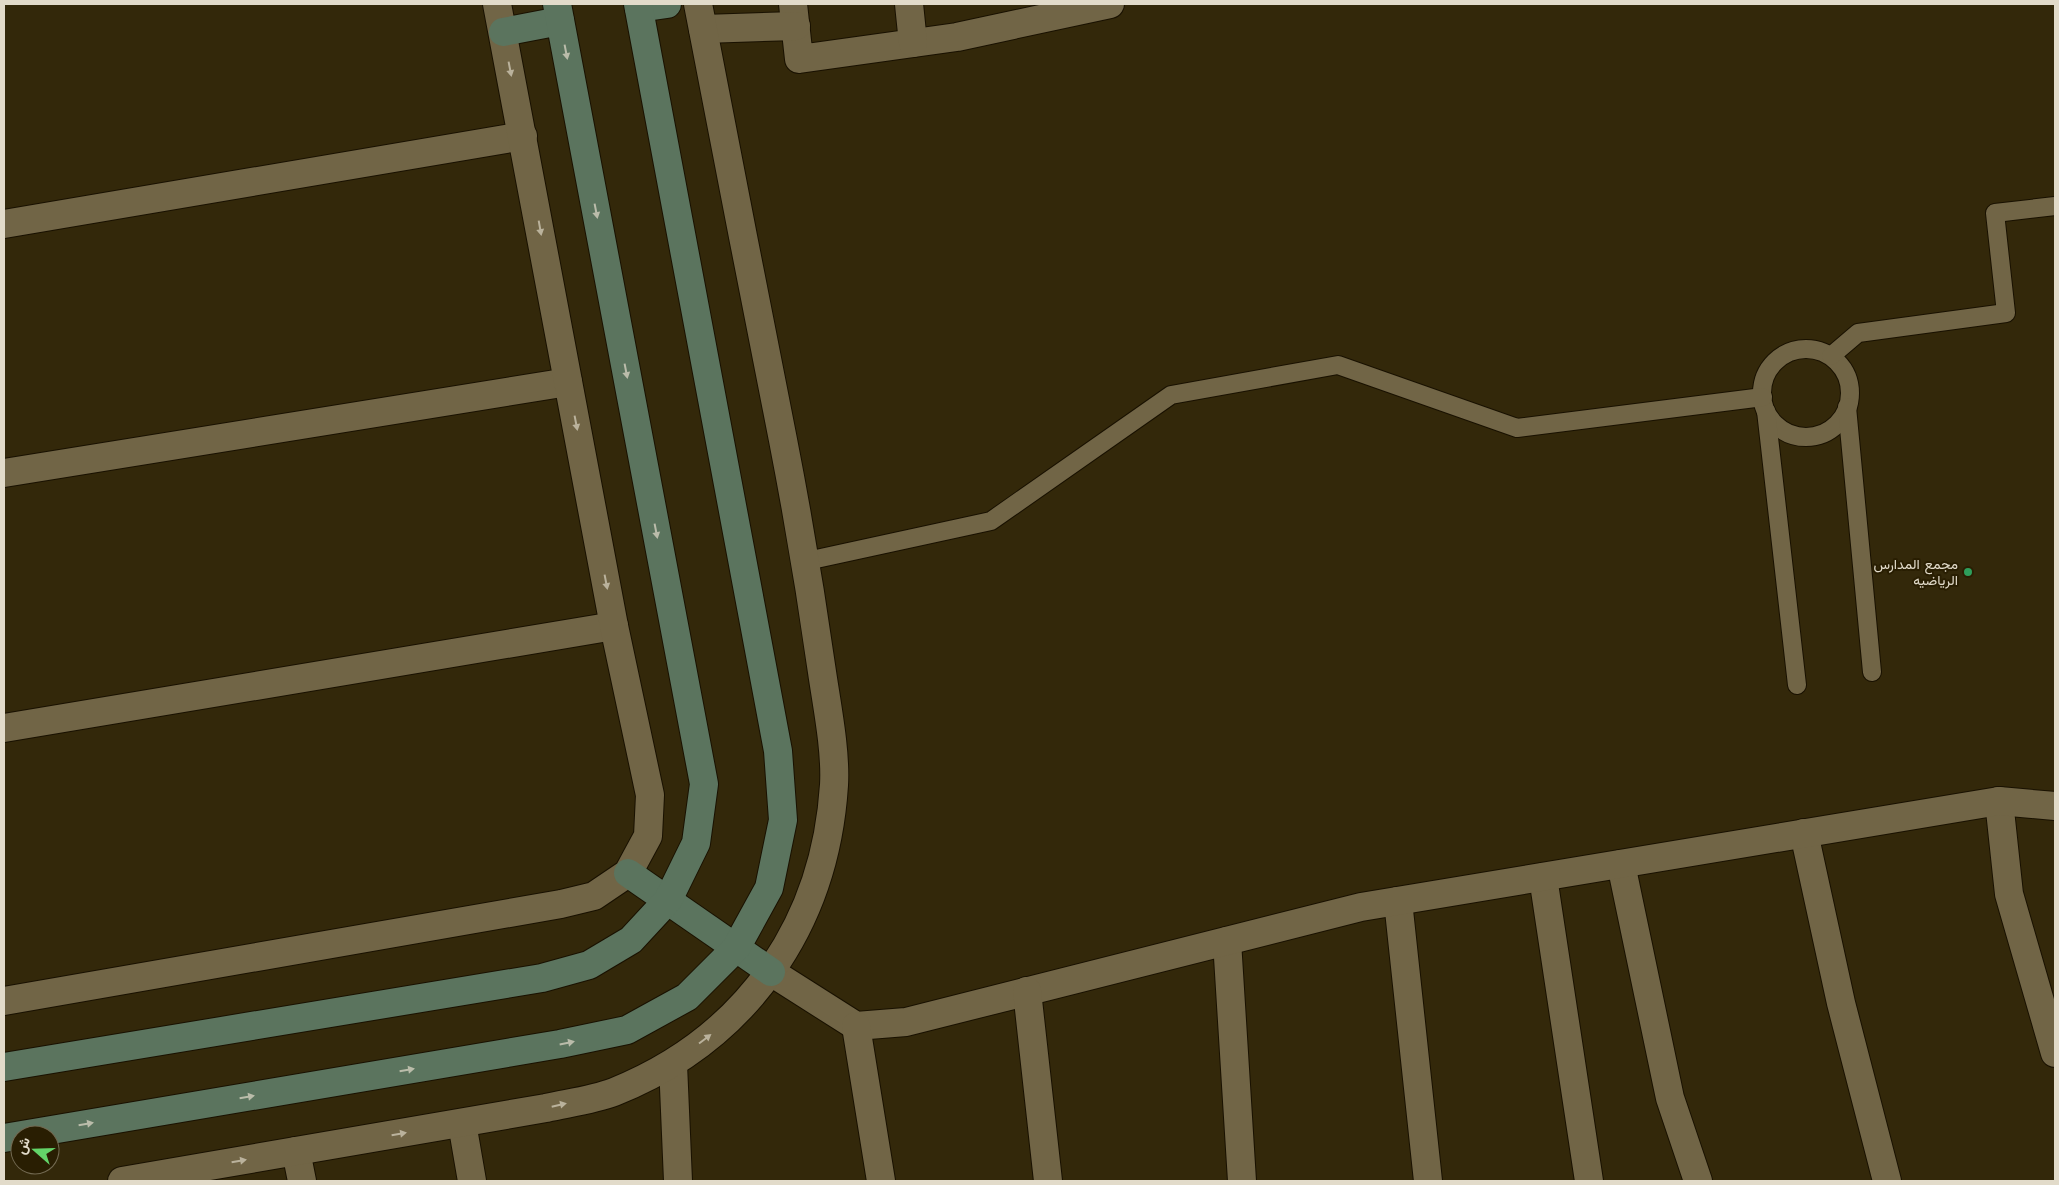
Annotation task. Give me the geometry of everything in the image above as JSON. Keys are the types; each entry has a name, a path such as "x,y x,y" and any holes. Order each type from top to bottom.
{"main road":[{"path":"4,1138 560,1044 627,1030 687,997 736,948 769,888 783,820 778,751 638,6 666,4"},
{"path":"4,1066 542,978 589,965 631,940 668,900 696,843 704,784 559,12 503,32"},
{"path":"628,873 771,972"}],"street":[{"path":"4,1001 561,904 594,896 628,873 648,836 650,796 614,626 497,4"},
{"path":"909,4 913,43"},
{"path":"122,1181 205,1174 296,1151 546,1108 612,1093 673,1064 726,1023 771,972 805,913 814,886 826,849 834,782 828,714 806,561 700,16 794,15 800,59 957,36 1108,4"},
{"path":"4,224 523,136"},
{"path":"4,473 568,382"},
{"path":"5,723 614,626"},
{"path":"771,972 856,1026 906,1022 1361,907 1999,801 2055,806"},
{"path":"1999,801 2010,894 2055,1053"},
{"path":"1804,834 1841,1004 1887,1181"},
{"path":"1621,864 1670,1098 1698,1181"},
{"path":"1543,877 1589,1181"},
{"path":"1398,901 1428,1181"},
{"path":"1227,941 1242,1181"},
{"path":"1027,991 1048,1181"},
{"path":"856,1026 881,1181"},
{"path":"673,1064 678,1181"},
{"path":"462,1123 472,1181"},
{"path":"296,1151 302,1181"}],"lane":[{"path":"1830,356 1858,333 2006,313 1995,213 2055,206"},
{"path":"1797,685 1764,404 1766,374 1780,357 1802,349 1817,350 1830,356 1841,366 1848,379 1847,407 1872,672"},
{"path":"806,561 991,521 1171,394 1338,365 1517,428 1764,404"},
{"path":"1764,404 1781,429 1804,436 1819,434 1834,427 1847,407"}],"place":[{"name":"مجمع المدارس الرياضيه","path":"1968,572"}]}
